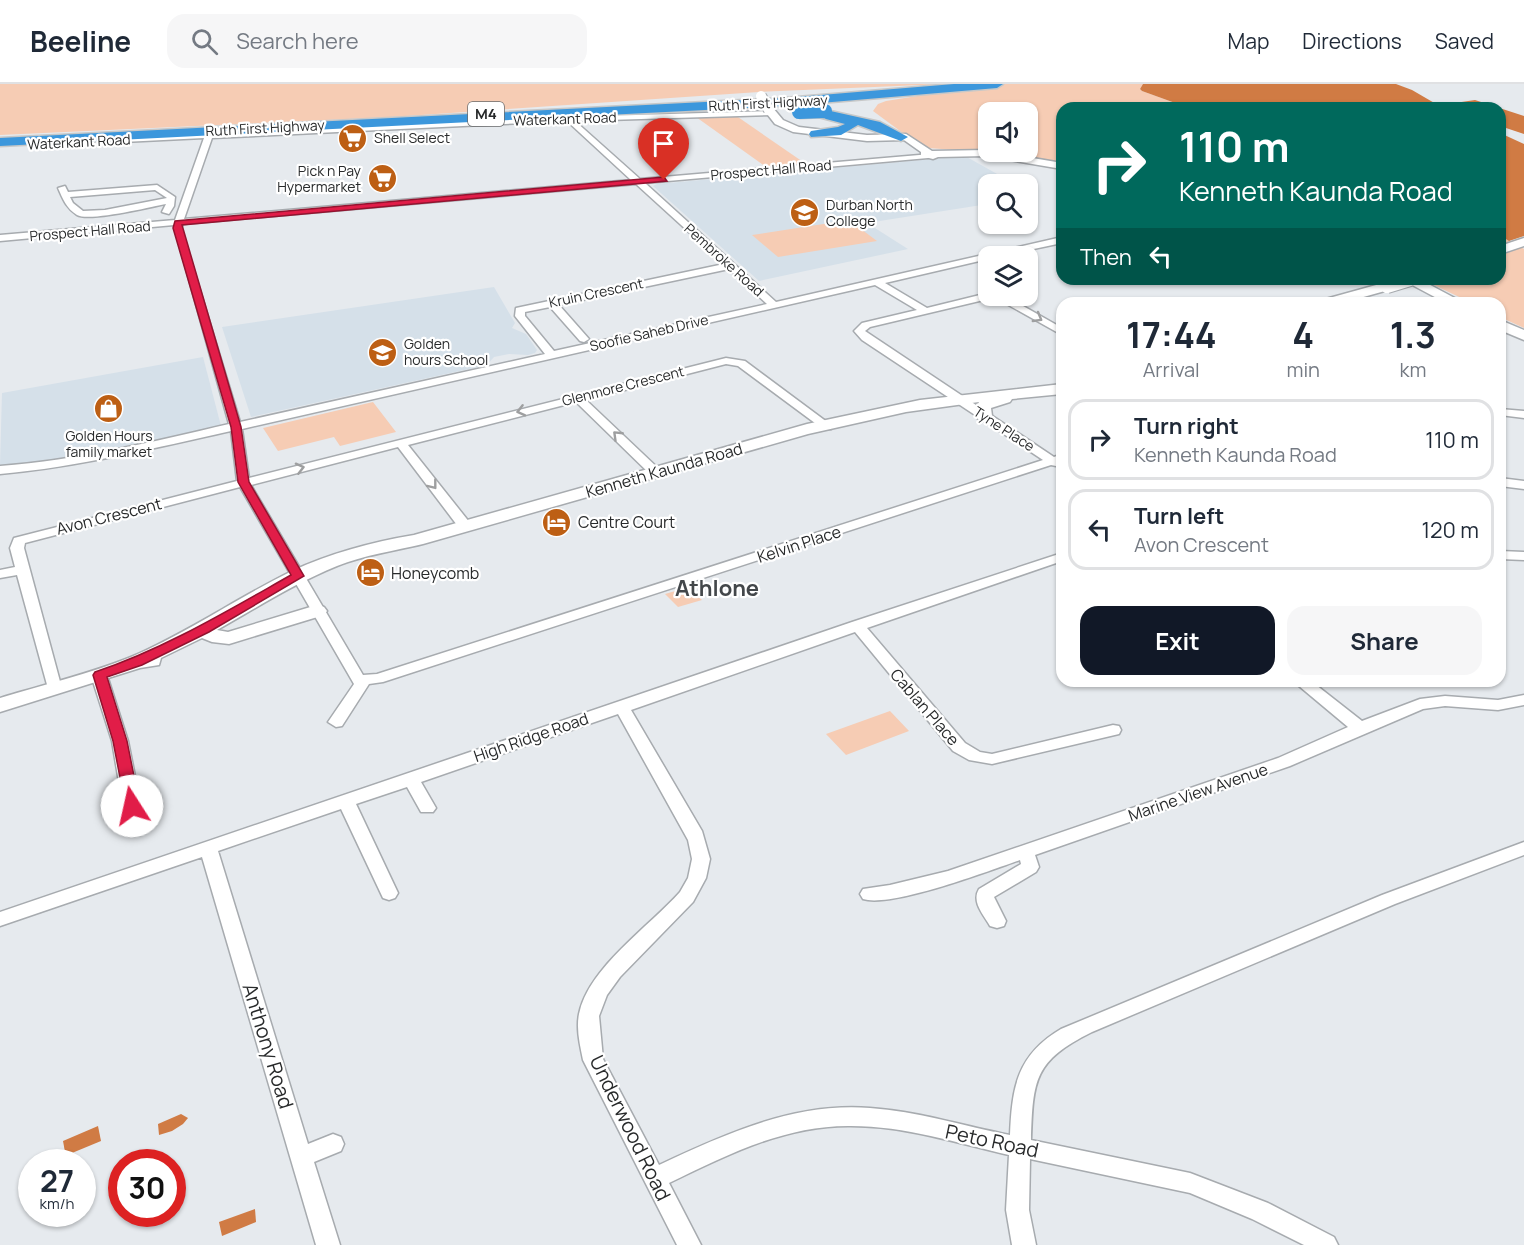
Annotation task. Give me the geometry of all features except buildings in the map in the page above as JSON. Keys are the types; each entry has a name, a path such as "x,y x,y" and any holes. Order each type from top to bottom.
{"highway":[{"name":"Ruth First Highway","path":"0,142 823,97 997,84"},
{"name":"Ruth First Highway","path":"0,142 815,100 971,85"},
{"path":"408,118 971,85"},
{"path":"770,111 851,109 887,99 971,85"},
{"path":"871,104 868,107 870,112 919,148"},
{"path":"583,113 773,107 802,109 882,127 919,148"},
{"path":"821,134 846,129 852,124 848,119"}],"main road":[{"path":"760,96 770,111 784,125 821,134 951,152 1006,155 1056,165"},
{"path":"821,134 867,138 919,148 968,153"},
{"path":"906,156 919,148"},
{"path":"1506,248 1524,242"},
{"path":"1350,297 1390,285"},
{"path":"1421,285 1445,297"},
{"path":"1365,297 1370,292"},
{"path":"1506,327 1524,336"},
{"name":"Kenneth Kaunda Road","path":"0,705 138,662 162,658 301,582 416,540 886,406 1056,382"},
{"name":"Kenneth Kaunda Road","path":"952,395 1028,393 1056,390"},
{"path":"984,416 982,409 987,404 1028,393"},
{"path":"208,633 236,636 317,611"}],"street":[{"name":"Waterkant Road","path":"0,142 65,145 209,135 770,111"},
{"name":"Pembroke Road","path":"568,118 773,304"},
{"path":"209,135 191,173 177,228 236,427 243,482 351,672 363,682 336,722"},
{"name":"Prospect Hall Road","path":"861,162 919,148"},
{"name":"Prospect Hall Road","path":"0,238 861,162 906,156"},
{"path":"128,227 129,224 139,220 166,212 171,200 169,193 157,187 64,192 69,204 78,213 84,214 171,200"},
{"name":"Soofie Saheb Drive","path":"0,470 73,463 1056,241"},
{"name":"Kruin Crescent","path":"552,356 518,314 520,309 729,266"},
{"path":"877,282 924,310 976,297 993,296 1006,300 1056,329"},
{"path":"551,302 584,339"},
{"name":"Tyne Place","path":"924,310 866,325 859,331 866,338 984,416 1056,460"},
{"name":"Glenmore Crescent","path":"243,482 713,363 734,361 741,363 817,425"},
{"path":"577,397 656,473"},
{"path":"1506,412 1524,415"},
{"path":"401,443 465,526"},
{"name":"Kelvin Place","path":"363,682 1056,463"},
{"name":"Avon Crescent","path":"54,689 22,570 17,546 19,541 243,482"},
{"path":"1506,482 1524,484"},
{"path":"1506,555 1524,556"},
{"name":"High Ridge Road","path":"0,919 1056,559"},
{"path":"0,574 22,570"},
{"name":"Cablan Place","path":"856,626 959,747 973,756 992,759 1113,730"},
{"path":"99,675 120,741 132,806"},
{"path":"1309,687 1360,728"},
{"name":"Marine View Avenue","path":"869,894 890,892 950,877 1024,852 1284,762 1360,728 1431,702 1498,705 1524,700"},
{"name":"Underwood Road","path":"621,706 694,833 701,861 694,884 663,922 602,984 589,1012 588,1032 593,1060 689,1245"},
{"path":"411,778 427,808"},
{"path":"346,801 389,893"},
{"name":"Anthony Road","path":"208,847 328,1245"},
{"path":"1024,1245 1018,1227 1017,1199 1022,1103 1035,1063 1044,1051 1066,1037 1248,958 1458,872 1524,848"},
{"path":"997,921 985,901 985,894 1027,870 1030,864 1024,852"},
{"name":"Peto Road","path":"654,1179 740,1138 800,1122 830,1117 870,1118 919,1125 1190,1183 1270,1214 1326,1245"},
{"path":"302,1157 333,1144"}],"shaded area":[{"path":"0,84 945,84 759,92 391,117 0,135"},
{"path":"992,84 1143,84 1140,89 1142,91 1172,102 1056,102 1056,163 1038,159 1038,102 978,102 978,152 928,148 915,142 873,111 878,104 886,101"},
{"path":"1143,84 1396,84 1433,102 1172,102 1140,89"},
{"path":"1506,110 1524,116 1524,134 1506,128"},
{"path":"735,115 806,164 766,167 696,117"},
{"path":"1506,136 1524,144 1524,236 1509,241 1506,239"},
{"name":"Durban North College","path":"965,156 997,174 978,174 978,206 867,223 908,249 759,281 653,186"},
{"path":"849,220 877,241 778,257 752,235"},
{"path":"1506,238 1524,249 1524,328 1506,320 1506,297 1459,297 1434,285 1506,285"},
{"name":"Golden hours School","path":"494,287 515,323 512,328 526,334 537,350 535,353 494,357 487,365 251,417 222,327"},
{"name":"Golden Hours family market","path":"203,357 221,426 70,460 0,466 2,393"},
{"path":"373,402 396,432 340,446 334,437 278,451 263,428"},
{"path":"689,587 702,600 678,607 665,594"},
{"path":"890,711 909,731 846,755 826,734"},
{"path":"181,1114 188,1118 183,1124 159,1135 158,1124"},
{"path":"98,1126 101,1141 82,1149 64,1149 63,1141"},
{"path":"255,1209 256,1222 222,1236 219,1222"}],"place":[{"name":"Shell Select","path":"353,138"},
{"name":"Pick n Pay Hypermarket","path":"382,179"},
{"name":"Durban North College","path":"805,213"},
{"name":"Golden hours School","path":"383,352"},
{"name":"Golden Hours family market","path":"109,409"},
{"name":"Centre Court","path":"557,522"},
{"name":"Honeycomb","path":"370,573"}],"district":[{"name":"Athlone","path":"717,588"}],"route":[{"path":"132,806 120,741 99,675 138,662 204,629 298,576 243,482 236,427 177,228 178,223 664,180"}]}
